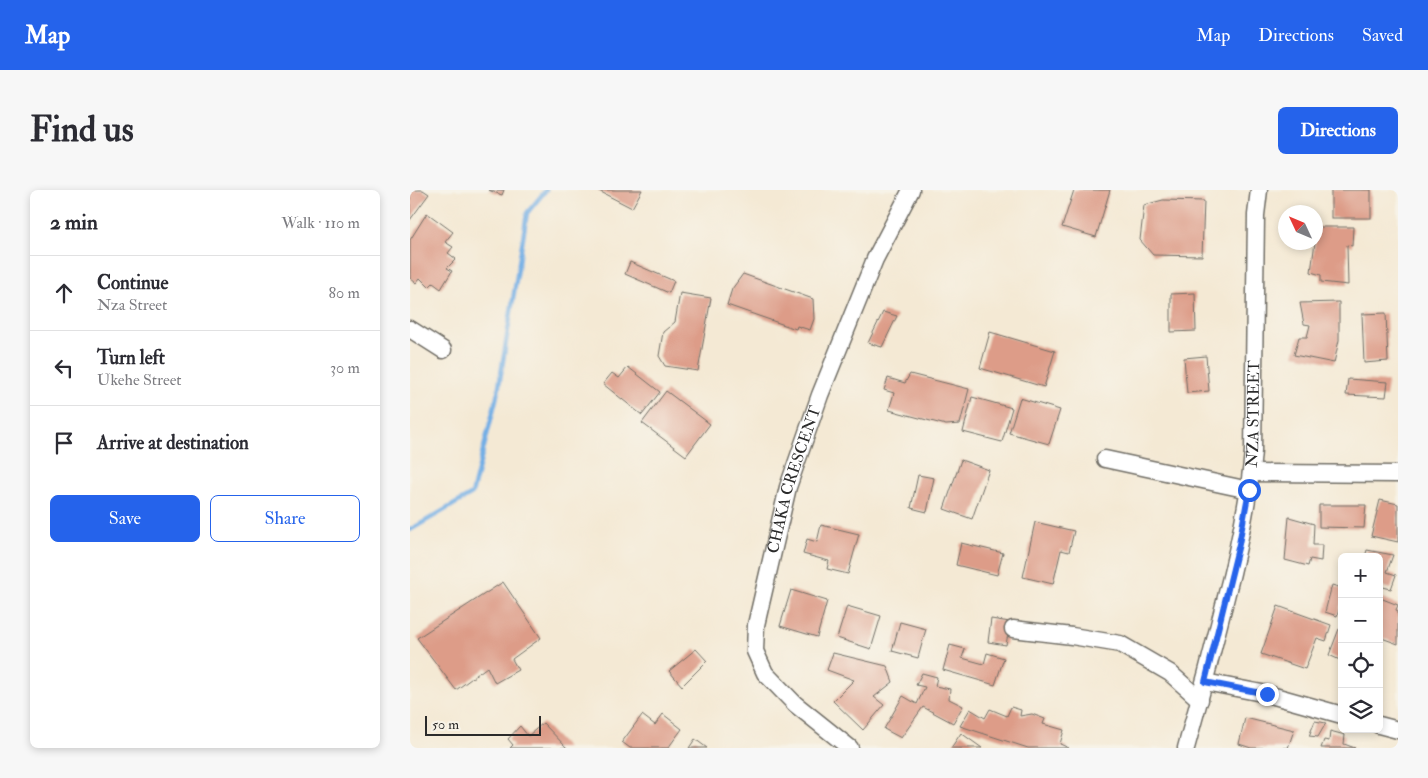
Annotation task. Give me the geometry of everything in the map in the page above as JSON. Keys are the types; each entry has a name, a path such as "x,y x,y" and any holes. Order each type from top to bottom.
{"street":[{"name":"CHAKA CRESCENT","path":"850,748 795,704 765,674 755,651 756,624 788,487 820,395 875,258 911,190"},
{"name":"NZA STREET","path":"1186,748 1205,682 1239,544 1249,490 1253,451 1256,215 1259,190"},
{"path":"410,329 443,350"},
{"path":"1105,459 1249,490"},
{"path":"1251,473 1398,474"},
{"path":"1013,628 1120,644 1170,673 1200,700"},
{"path":"1205,682 1267,694 1338,714"},
{"path":"1383,726 1398,730"}],"building":[{"path":"410,190 423,190 429,194 410,220"},
{"path":"488,190 504,190 502,195"},
{"path":"597,190 642,190 632,208"},
{"path":"1074,190 1110,190 1096,237 1062,227"},
{"path":"1331,190 1371,190 1371,218 1331,218"},
{"path":"1163,200 1204,201 1202,256 1153,255 1140,240 1144,205"},
{"path":"427,213 453,232 445,242 453,247 448,253 456,259 447,268 452,271 441,289 433,283 429,287 420,278 416,283 410,278 410,240"},
{"path":"1323,227 1353,227 1352,246 1347,245 1348,285 1321,282 1321,275 1311,272 1314,250 1323,250"},
{"path":"630,262 674,281 669,293 625,274"},
{"path":"743,274 813,299 814,319 810,330 797,326 796,329 727,305 732,289"},
{"path":"680,293 711,298 698,371 665,366 659,356 663,332 675,322"},
{"path":"1195,293 1196,331 1171,332 1171,294"},
{"path":"1339,302 1339,340 1334,363 1294,355 1299,337 1307,337 1310,325 1304,324 1300,303"},
{"path":"883,312 897,316 882,347 868,343"},
{"path":"1386,313 1388,361 1364,363 1362,314"},
{"path":"990,332 1055,351 1044,387 980,368"},
{"path":"1206,356 1209,391 1187,393 1184,358"},
{"path":"628,367 660,392 642,415 603,384 612,373 619,378"},
{"path":"910,374 969,389 960,424 946,425 889,410 894,393 884,390 888,378 905,383"},
{"path":"1348,379 1388,382 1386,397 1346,395"},
{"path":"666,391 710,424 686,456 642,423"},
{"path":"972,397 1012,408 1002,442 963,432"},
{"path":"1020,398 1060,410 1049,444 1009,433"},
{"path":"961,460 989,470 972,519 944,509"},
{"path":"918,475 934,478 927,512 911,508"},
{"path":"1380,500 1398,504 1398,542 1371,536"},
{"path":"1319,505 1366,505 1364,528 1319,527"},
{"path":"1289,517 1314,524 1313,545 1322,545 1321,561 1310,559 1308,566 1285,560"},
{"path":"1035,522 1074,531 1069,552 1061,550 1053,584 1023,577"},
{"path":"821,525 859,534 848,574 827,569 829,561 803,554 807,539 817,542"},
{"path":"961,543 1003,553 997,575 956,565"},
{"path":"1367,550 1383,553 1366,553"},
{"path":"1383,553 1393,555 1387,572 1396,575 1391,589 1383,587"},
{"path":"503,582 541,638 512,659 518,670 495,683 487,667 456,690 417,638"},
{"path":"1332,585 1338,587 1337,616 1325,612"},
{"path":"791,590 827,601 817,637 780,626"},
{"path":"1383,599 1398,605 1396,610 1398,611 1398,644 1383,638"},
{"path":"847,606 881,616 871,649 837,638"},
{"path":"1278,606 1331,625 1326,641 1317,638 1305,669 1261,654"},
{"path":"991,619 1010,622 1006,645 988,642"},
{"path":"900,622 926,629 918,658 892,651"},
{"path":"1338,632 1338,659 1329,655"},
{"path":"950,645 965,649 962,658 984,664 987,653 1004,658 995,685 943,670"},
{"path":"696,649 707,661 682,686 669,671"},
{"path":"833,653 887,666 893,682 874,697 884,705 863,730 833,701 854,680 827,670"},
{"path":"922,673 937,677 935,686 950,689 949,699 963,706 953,723 923,707 901,738 884,729 903,696 917,704 925,687 916,685"},
{"path":"1011,707 1021,710 1020,716 1032,714 1045,719 1043,724 1064,730 1060,744 1069,748 1028,748 960,726 970,709 985,718 990,709 1007,716"},
{"path":"663,714 682,729 668,748 630,748 622,742 642,715 655,725"},
{"path":"1245,718 1294,730 1288,748 1251,748 1239,744"},
{"path":"1315,721 1326,723 1318,737 1309,736"},
{"path":"543,723 567,748 510,748 513,745 508,739 520,726 528,736"},
{"path":"1330,731 1345,735 1344,744 1355,748 1321,748 1324,740 1329,741"},
{"path":"961,733 982,748 951,748"},
{"path":"695,739 707,748 689,748"}],"waterway":[{"path":"410,530 472,494 498,392 527,213 546,190"}],"route":[{"path":"1249,490 1239,544 1205,682 1267,694"}]}
